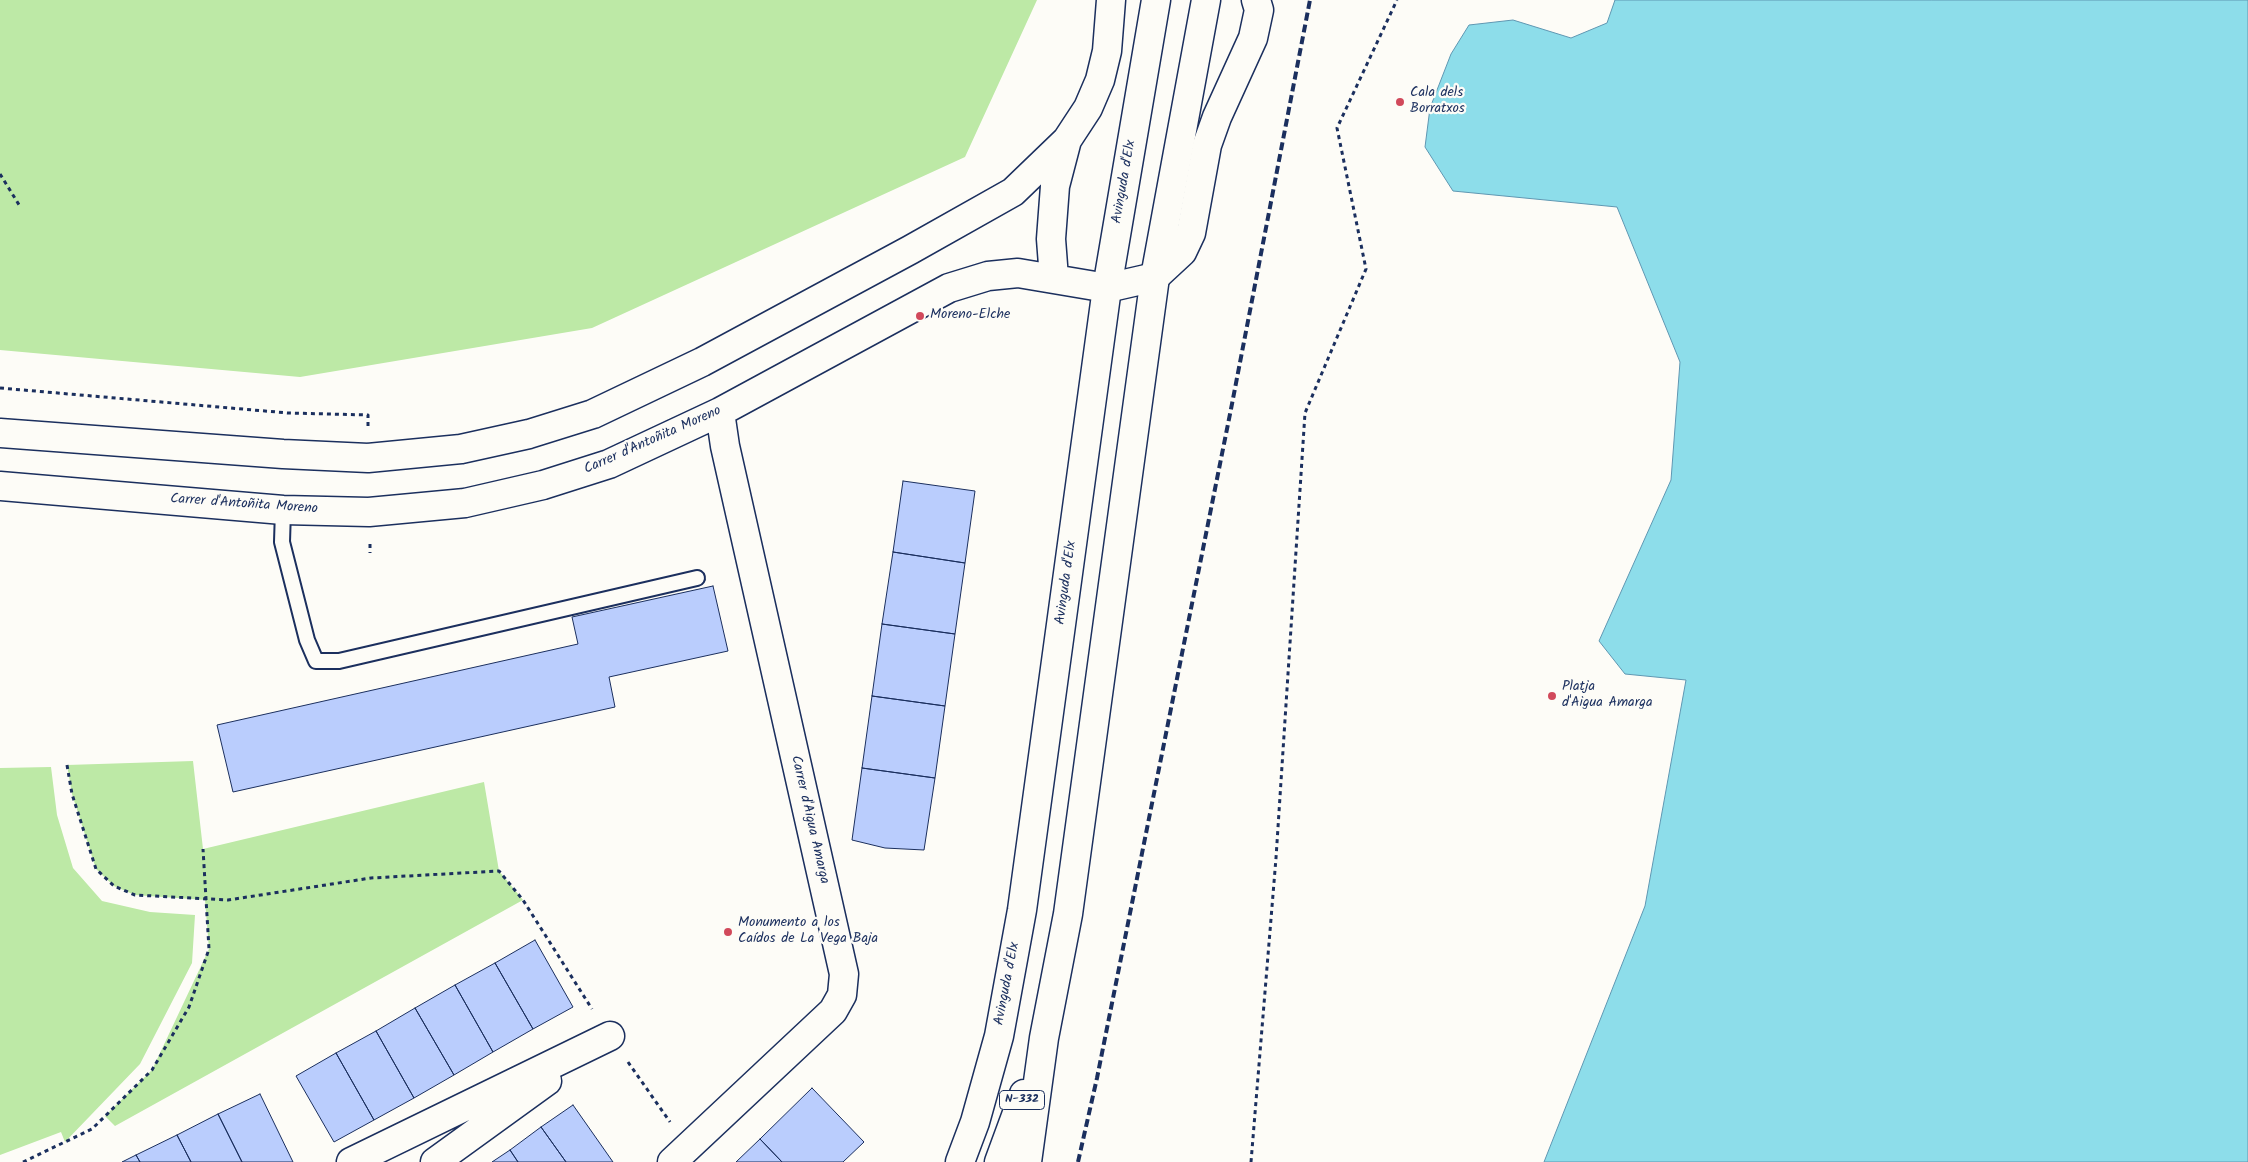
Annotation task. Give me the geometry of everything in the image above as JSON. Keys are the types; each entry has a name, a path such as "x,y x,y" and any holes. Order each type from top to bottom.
{"main road":[{"path":"0,433 283,454 368,458 461,449 529,434 593,414 702,362 1013,192 1067,140 1088,108 1100,80 1107,51 1111,0"},
{"name":"Avinguda d'Elx","path":"960,1162 975,1122 998,1036 1022,910 1107,288 1156,0"},
{"path":"1028,1162 1044,1038 1068,914 1155,277 1206,0"},
{"path":"1155,277 1182,252 1191,233 1207,146 1217,117 1253,38 1259,10 1256,0"},
{"path":"1054,278 1051,240 1055,186 1067,140"},
{"name":"Carrer d'Antoñita Moreno","path":"0,486 282,510 369,512 466,503 534,488 609,464 720,412 949,288 988,276 1018,273 1107,288 1155,277"},
{"name":"Carrer d'Aigua Amarga","path":"672,1162 833,1011 842,995 844,974 725,446 720,412"},
{"path":"351,1162 610,1036"},
{"path":"435,1162 610,1036"},
{"name":"N-332","path":"999,1162 1044,1038"}],"lane":[{"path":"282,510 282,542 307,640 316,661 338,661 697,578"}],"path":[{"path":"1251,1162 1277,848 1305,413 1366,269 1337,128 1397,0"},
{"path":"0,174 22,208"},
{"path":"0,388 288,413 368,416 368,436"},
{"path":"359,427 368,427"},
{"path":"67,765 72,794 96,869 114,886 135,895 228,900 371,878 499,871 523,900 610,1036"},
{"path":"23,1162 92,1129 152,1070 189,1006 209,949 203,850"},
{"path":"632,1068 668,1119"}],"green space":[{"path":"0,0 1037,0 965,157 592,328 300,377 0,350"},
{"path":"193,761 203,849 484,782 499,871 523,900 115,1126 105,1116 152,1070 209,949 205,900 135,895 114,886 96,869 72,794 67,765"},
{"path":"51,767 57,815 73,868 102,901 150,912 195,915 192,963 140,1064 65,1142 61,1132 0,1155 0,768"}],"water":[{"path":"1615,0 2248,0 2248,1162 1544,1162 1645,906 1686,680 1625,674 1599,641 1671,480 1680,362 1617,207 1453,191 1425,147 1430,108 1451,54 1469,25 1513,20 1571,38 1607,23"}],"building":[{"path":"903,481 975,491 965,563 893,552"},
{"path":"893,552 965,563 955,634 882,624"},
{"path":"713,586 728,651 609,677 615,707 233,792 217,725 578,644 572,617"},
{"path":"882,624 955,634 945,706 872,696"},
{"path":"872,696 945,706 935,778 862,768"},
{"path":"862,768 935,778 924,850 885,848 852,840"},
{"path":"535,940 573,1007 533,1029 495,963"},
{"path":"495,963 533,1029 493,1052 455,985"},
{"path":"455,985 493,1052 454,1075 415,1008"},
{"path":"415,1008 454,1075 414,1098 376,1031"},
{"path":"376,1031 414,1098 374,1120 336,1053"},
{"path":"336,1053 374,1120 334,1142 296,1076"},
{"path":"812,1088 864,1142 843,1162 782,1162 760,1139"},
{"path":"260,1094 293,1162 242,1162 218,1114"},
{"path":"573,1105 613,1162 566,1162 541,1127"},
{"path":"218,1114 242,1162 191,1162 177,1135"},
{"path":"541,1127 566,1162 518,1162 510,1150"},
{"path":"177,1135 191,1162 140,1162 136,1155"},
{"path":"760,1139 782,1162 736,1162"},
{"path":"510,1150 518,1162 492,1162"},
{"path":"136,1155 140,1162 122,1162"}],"railway":[{"path":"1078,1162 1097,1078 1231,409 1310,0"}],"place":[{"name":"Cala dels Borratxos","path":"1400,102"},
{"name":"Moreno-Elche","path":"920,316"},
{"name":"Platja d'Aigua Amarga","path":"1552,696"},
{"name":"Monumento a los Caídos de La Vega Baja","path":"728,932"}]}
